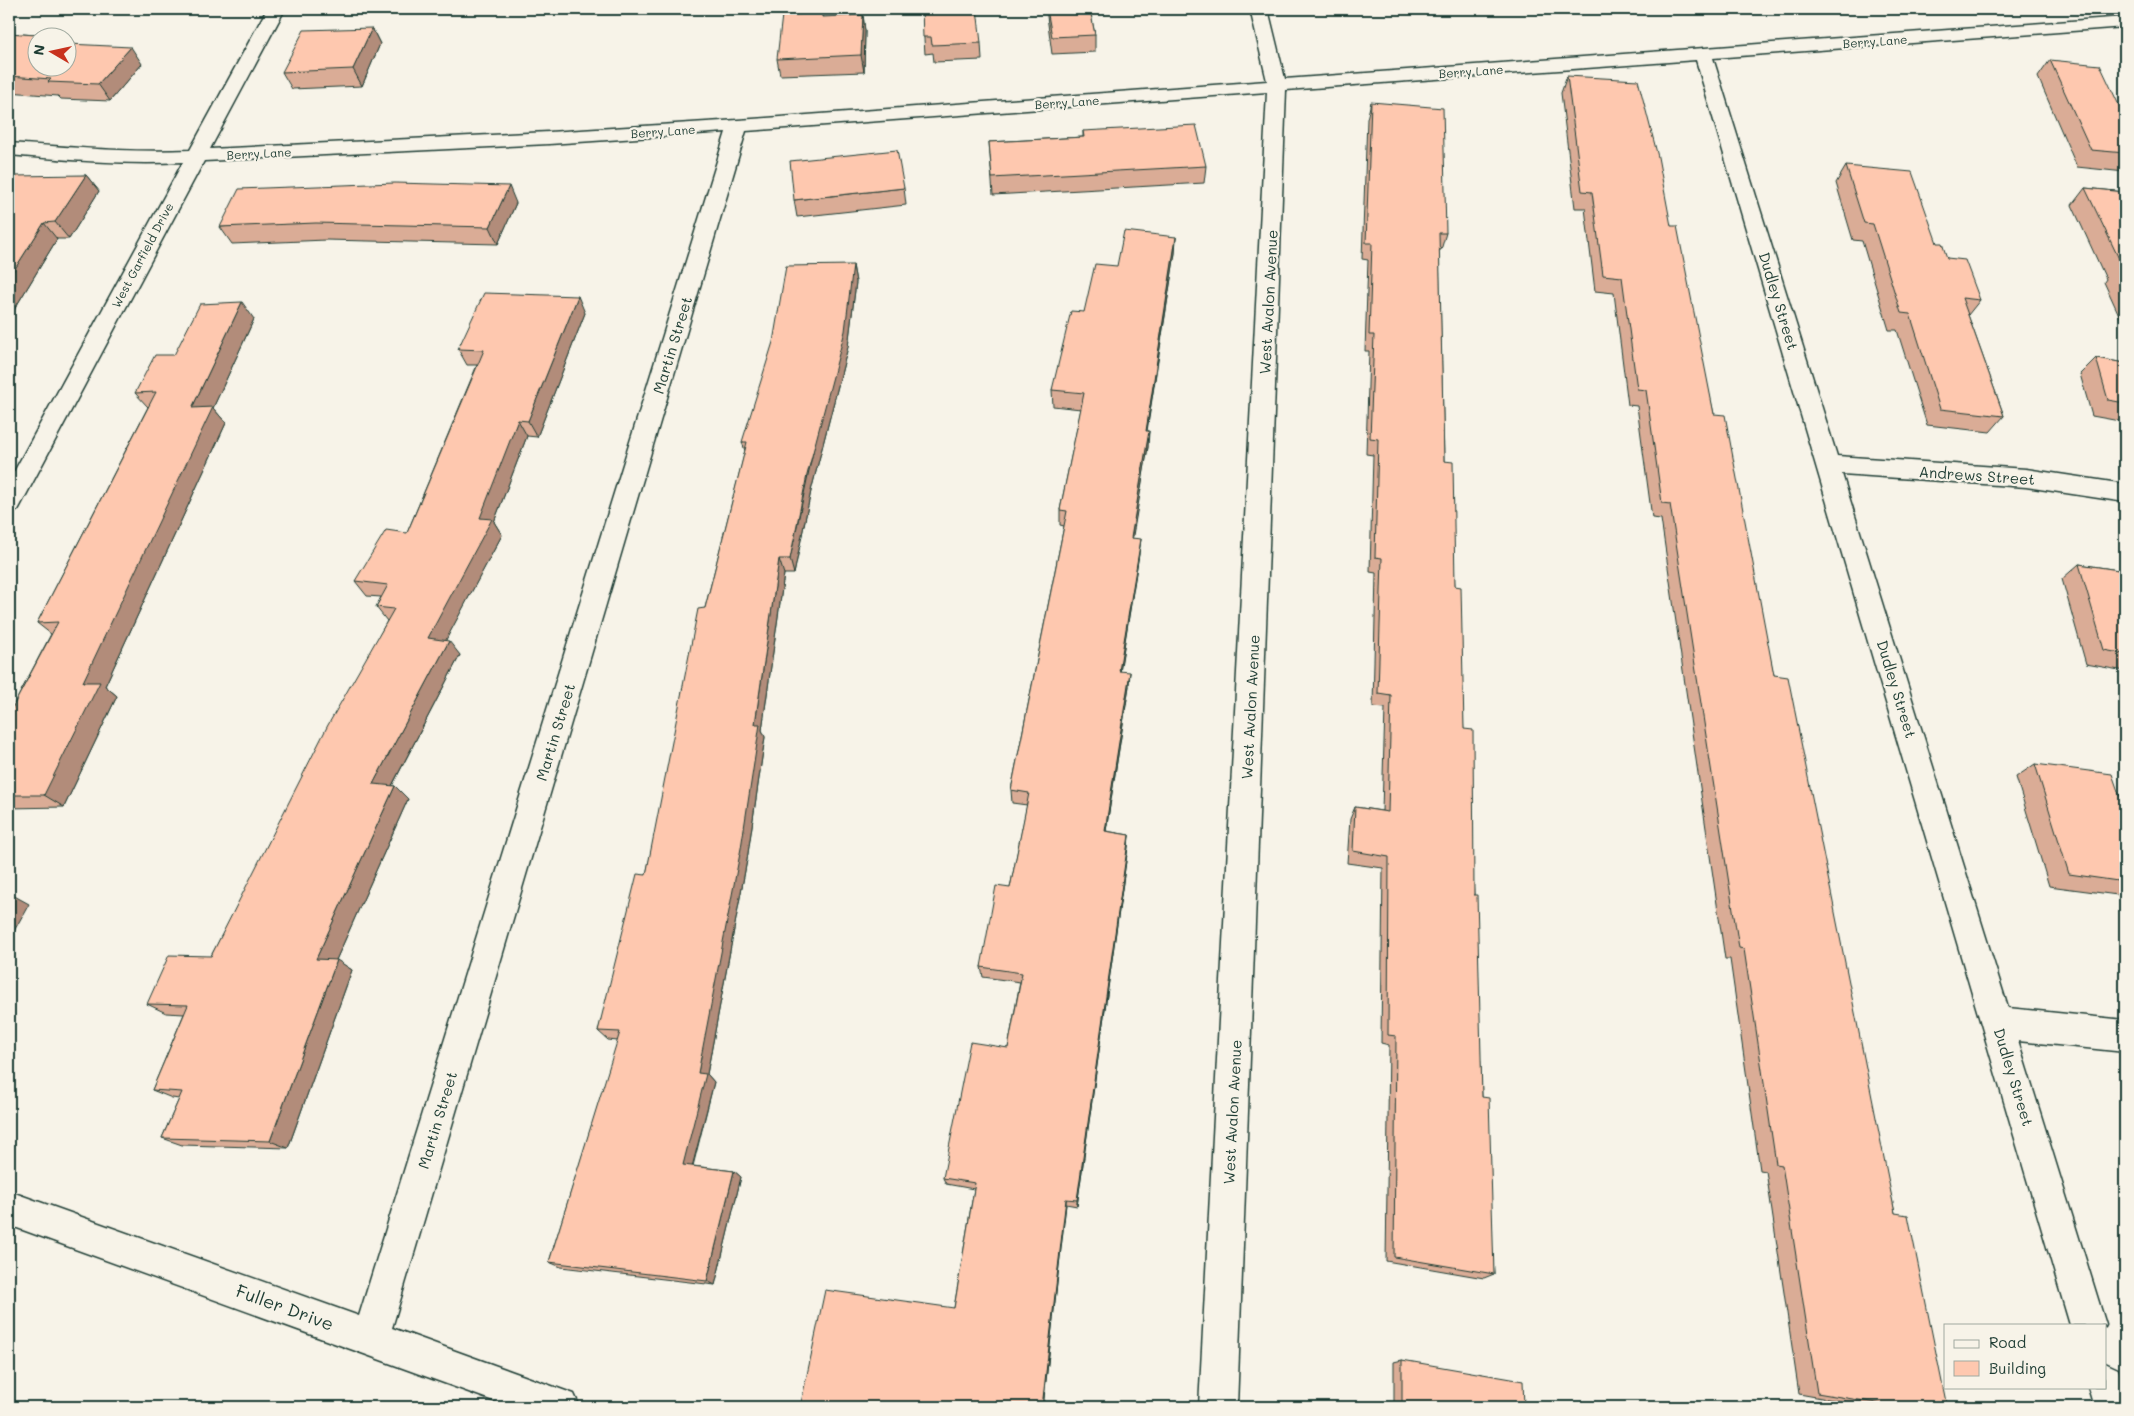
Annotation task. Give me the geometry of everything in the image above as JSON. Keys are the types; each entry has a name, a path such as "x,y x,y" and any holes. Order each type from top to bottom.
{"street":[{"name":"West Garfield Drive","path":"9,502 276,9"},
{"name":"West Avalon Avenue","path":"1218,1407 1277,86 1259,9"},
{"name":"Berry Lane","path":"9,149 118,158 195,156 738,126 2125,22"},
{"name":"Dudley Street","path":"1703,54 2088,1324"},
{"name":"Martin Street","path":"371,1338 738,126"},
{"name":"Andrews Street","path":"1828,464 2026,478 2125,493"},
{"path":"1998,1023 2125,1036"},
{"name":"Fuller Drive","path":"9,1208 561,1407"},
{"path":"2106,1385 2113,1407"}],"building":[{"path":"922,9 977,9 981,43 932,45 931,37 923,37"},
{"path":"1047,9 1090,9 1095,35 1052,37"},
{"path":"822,14 822,17 863,15 861,55 777,59 782,15"},
{"path":"372,28 353,69 282,72 304,30"},
{"path":"9,33 28,34 28,77 9,76"},
{"path":"78,44 131,47 98,84 48,82 51,79 37,78 78,78"},
{"path":"2050,60 2100,65 2125,118 2125,153 2091,150"},
{"path":"1567,76 1638,80 1658,157 1671,226 1677,226 1714,414 1725,415 1774,675 1788,677 1895,1213 1908,1215 1947,1407 1900,1407 1817,1393 1782,1165 1776,1164 1744,949 1739,948 1670,504 1662,503 1646,390 1637,389 1622,277 1603,275 1592,192 1582,191"},
{"path":"1371,102 1443,108 1446,233 1439,233 1444,461 1453,462 1455,586 1461,587 1464,729 1473,730 1474,895 1477,895 1482,1097 1489,1098 1494,1274 1394,1257 1396,1036 1388,1035 1389,857 1353,851 1355,807 1388,812 1391,695 1378,693 1382,558 1375,557 1378,439 1370,438 1374,335 1369,335 1372,243 1366,243"},
{"path":"1196,125 1206,166 992,178 989,142 1084,137 1083,131"},
{"path":"897,150 904,188 794,200 790,161"},
{"path":"1846,166 1912,172 1937,243 1942,243 1947,258 1965,260 1980,300 1962,298 2004,416 1940,409 1910,314 1901,313 1873,224 1864,223"},
{"path":"86,175 55,222 44,223 9,278 9,182 13,176"},
{"path":"395,183 509,186 490,227 316,223 220,227 239,189"},
{"path":"2085,188 2125,192 2125,279 2119,265 2122,265"},
{"path":"1124,231 1176,237 1146,431 1149,431 1131,538 1141,539 1119,671 1130,672 1105,831 1129,835 1077,1200 1066,1199 1042,1407 828,1407 801,1403 825,1290 954,1308 975,1183 943,1178 970,1042 1008,1048 1022,973 981,967 996,886 1010,888 1029,793 1011,790 1067,511 1060,510 1084,393 1052,390 1071,311 1084,312 1095,264 1117,266"},
{"path":"853,265 845,331 807,475 790,559 779,559 755,724 760,724 741,848 698,1073 706,1074 683,1165 734,1171 707,1281 549,1262 620,1032 598,1031 637,874 646,875 698,609 705,608 747,442 742,442 773,342 786,266"},
{"path":"484,293 578,296 528,421 518,420 480,518 492,519 428,638 449,641 373,784 395,786 316,959 337,960 270,1141 162,1138 182,1092 152,1090 188,1005 147,1004 169,955 211,956 328,725 394,609 376,607 388,585 355,581 386,530 407,533 484,350 458,349"},
{"path":"242,302 192,408 213,407 83,682 100,682 44,795 9,795 9,714 58,622 37,623 156,392 135,393 155,355 174,355 200,304"},
{"path":"2096,358 2125,363 2125,403 2108,400"},
{"path":"2079,564 2125,571 2125,654 2104,650"},
{"path":"2035,764 2112,774 2125,811 2125,882 2069,874"},
{"path":"1402,1360 1523,1381 1524,1407 1402,1407"}]}
